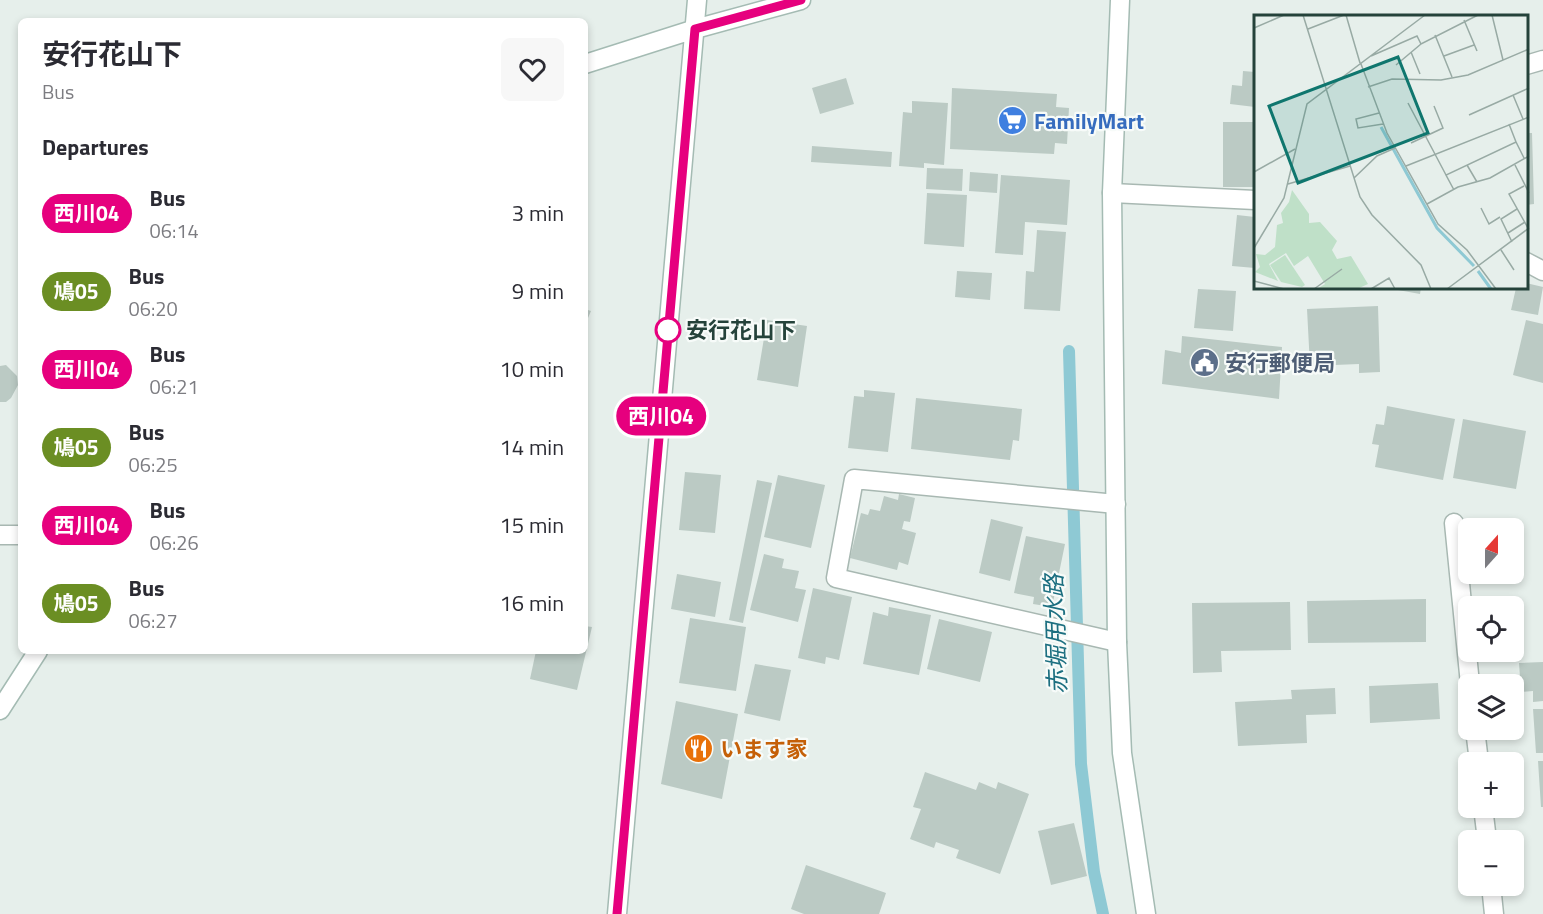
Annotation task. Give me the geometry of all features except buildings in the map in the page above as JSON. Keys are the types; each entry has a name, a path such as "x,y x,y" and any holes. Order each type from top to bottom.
{"street":[{"path":"617,914 697,0"},
{"path":"588,63 695,29 801,0"},
{"path":"1120,0 1112,193 1117,642 1122,753 1146,914"},
{"path":"1528,65 1543,60"},
{"path":"1112,193 1254,201"},
{"path":"1528,263 1543,271"},
{"path":"1116,504 854,479 836,578 1117,642"},
{"path":"1454,523 1469,674"},
{"path":"0,535 18,535"},
{"path":"0,710 36,654"},
{"path":"1492,896 1494,914"}],"waterway":[{"name":"赤堀用水路","path":"1069,351 1081,764 1094,872 1103,914"}],"bus line":[{"name":"西川04","path":"617,914 695,29 801,0"}],"place":[{"name":"FamilyMart","path":"1013,121"},
{"name":"安行花山下","path":"668,330"},
{"name":"安行郵便局","path":"1204,363"},
{"name":"います家","path":"699,749"}]}
